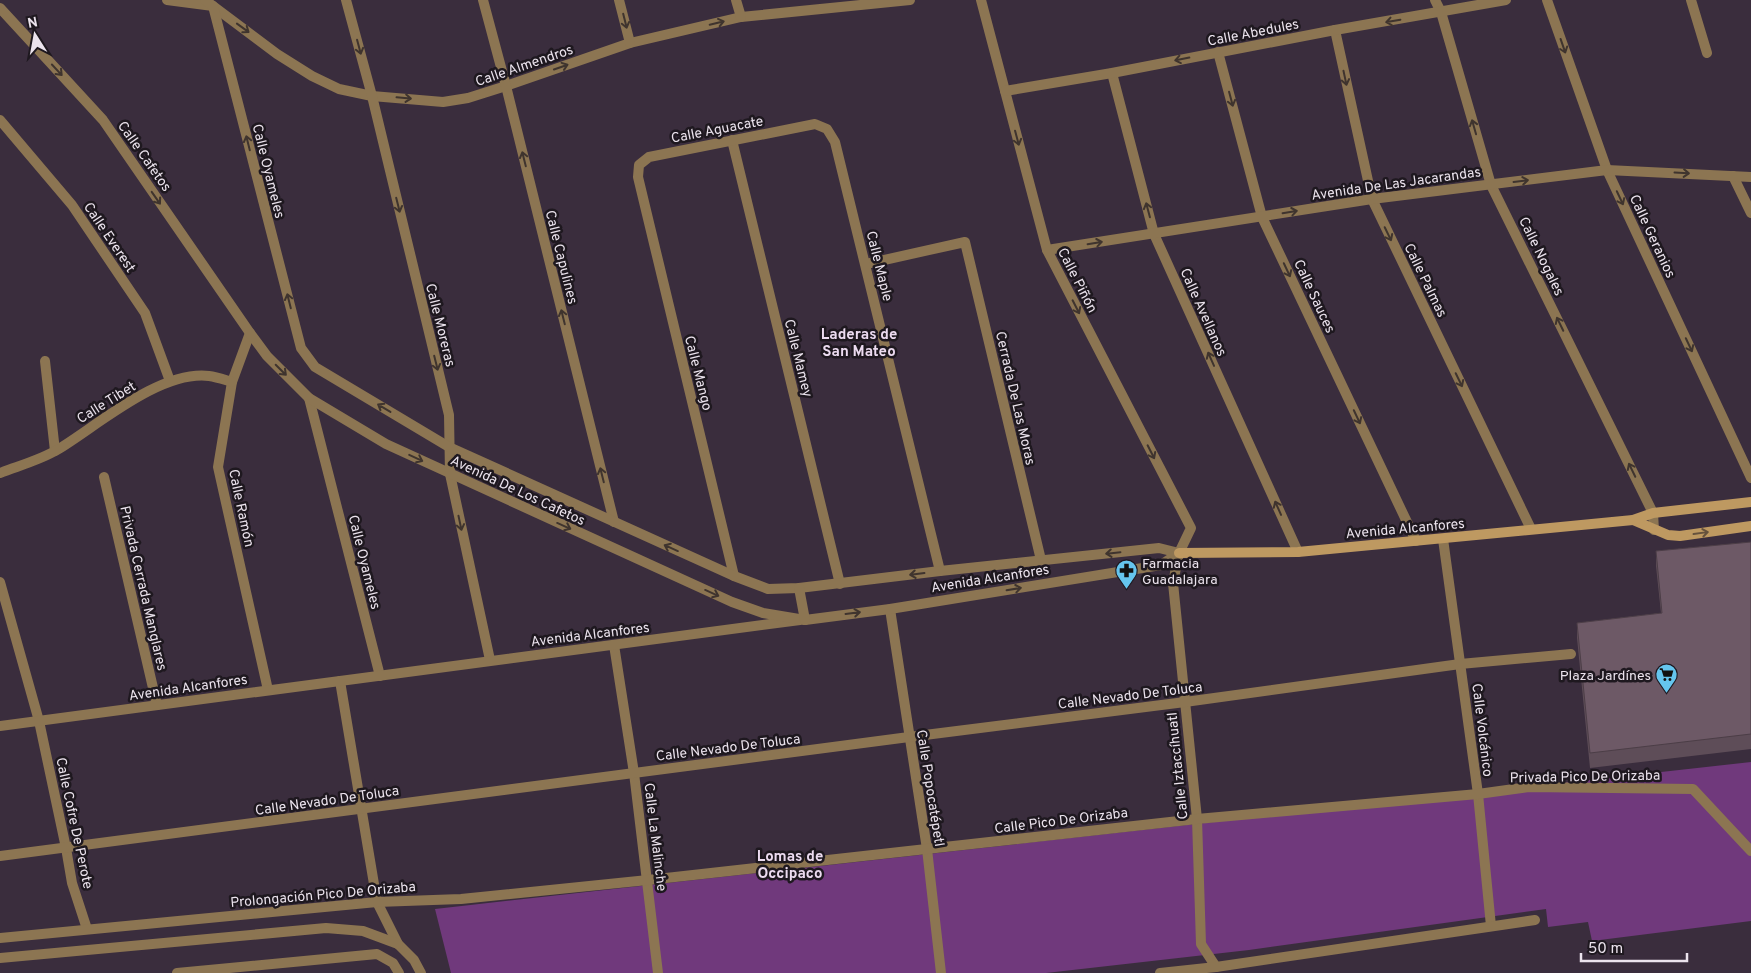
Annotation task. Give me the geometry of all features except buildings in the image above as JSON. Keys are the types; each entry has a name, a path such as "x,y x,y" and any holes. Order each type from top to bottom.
{"main road":[{"name":"Avenida Alcanfores","path":"1179,553 1298,552 1633,520 1653,513 1751,502"},
{"path":"1633,520 1668,535 1680,536 1751,526"}],"street":[{"name":"Calle Almendros","path":"166,0 209,2 277,54 312,76 338,89 372,96 443,102 468,98 506,86 630,42 741,18 850,3 910,0"},
{"name":"Calle Moreras","path":"346,0 372,96 449,415 450,474 490,660"},
{"name":"Calle Capulines","path":"483,0 614,522"},
{"path":"620,0 630,42"},
{"path":"736,0 741,18"},
{"name":"Calle Piñón","path":"981,0 1047,250 1190,528 1179,553"},
{"name":"Calle Nogales","path":"1436,0 1491,184 1653,513"},
{"name":"Calle Abedules","path":"1005,91 1506,0"},
{"name":"Calle Geranios","path":"1547,0 1606,170 1751,478"},
{"path":"1691,0 1707,54"},
{"name":"Calle Oyameles","path":"209,2 301,348"},
{"name":"Calle Cafetos","path":"0,8 103,120 250,333"},
{"name":"Calle Palmas","path":"1335,30 1372,199 1531,529"},
{"name":"Calle Sauces","path":"1218,52 1262,217 1416,541"},
{"name":"Calle Avellanos","path":"1112,73 1154,234 1298,552"},
{"path":"0,120 13,134"},
{"name":"Calle Aguacate","path":"638,177 639,165 649,157 815,124"},
{"name":"Calle Maple","path":"815,124 828,128 835,142 940,571"},
{"name":"Calle Everest","path":"0,128 13,134 72,205 144,312 170,381"},
{"name":"Calle Mamey","path":"732,140 840,584"},
{"name":"Avenida De Las Jacarandas","path":"1047,250 1372,199 1606,170 1751,177"},
{"path":"1733,176 1751,214"},
{"name":"Calle Mango","path":"638,177 734,576"},
{"name":"Cerrada De Las Moras","path":"866,264 965,242 1041,560"},
{"name":"Avenida De Los Cafetos","path":"250,333 267,356 309,398 386,444 732,602 763,613 805,620"},
{"name":"Calle Ramón","path":"250,333 232,382 218,467 268,690"},
{"name":"Avenida De Los Cafetos","path":"301,348 315,367 449,447 734,576 768,588 799,588"},
{"path":"45,361 55,451"},
{"name":"Calle Tibet","path":"0,473 55,451 123,405 170,381 189,377 209,376 232,382"},
{"name":"Calle Oyameles","path":"309,398 380,676"},
{"name":"Privada Cerrada Manglares","path":"104,477 157,705"},
{"path":"1653,513 1654,530"},
{"name":"Calle Volcánico","path":"1443,539 1478,794 1491,926"},
{"name":"Avenida Alcanfores","path":"799,588 1159,548 1179,553"},
{"name":"Avenida Alcanfores","path":"0,726 490,660 890,609 1161,565 1179,553"},
{"name":"Calle Iztaccíhuatl","path":"1179,553 1173,583 1197,819 1201,944 1217,970"},
{"name":"Calle Cofre De Perote","path":"0,582 39,721 72,883 87,929"},
{"path":"799,588 805,620"},
{"name":"Calle Popocatépetl","path":"890,609 927,849 941,973"},
{"name":"Calle La Malinche","path":"614,645 634,773 658,973"},
{"name":"Calle Nevado De Toluca","path":"0,856 1185,702 1460,664 1571,654"},
{"path":"340,681 376,902 398,944 414,960 421,973"},
{"name":"Privada Pico De Orizaba","path":"1478,794 1529,787 1692,789 1751,851"},
{"name":"Calle Pico De Orizaba","path":"648,880 1197,819 1478,794"},
{"name":"Prolongación Pico De Orizaba","path":"0,938 376,902 461,899 648,880"},
{"path":"1160,973 1217,970 1535,920"},
{"path":"0,958 326,928 362,930 398,944"},
{"path":"176,973 377,954 392,963 399,973"}],"shaded area":[{"path":"1751,762 1751,921 1592,941 1588,922 1548,927 1546,909 1249,950 1046,973 451,973 435,909"}],"place":[{"name":"Farmacia Guadalajara","path":"1126,590"},
{"name":"Plaza Jardínes","path":"1667,694"}],"district":[{"name":"Laderas de San Mateo","path":"859,342"},
{"name":"Lomas de Occipaco","path":"790,864"}]}
